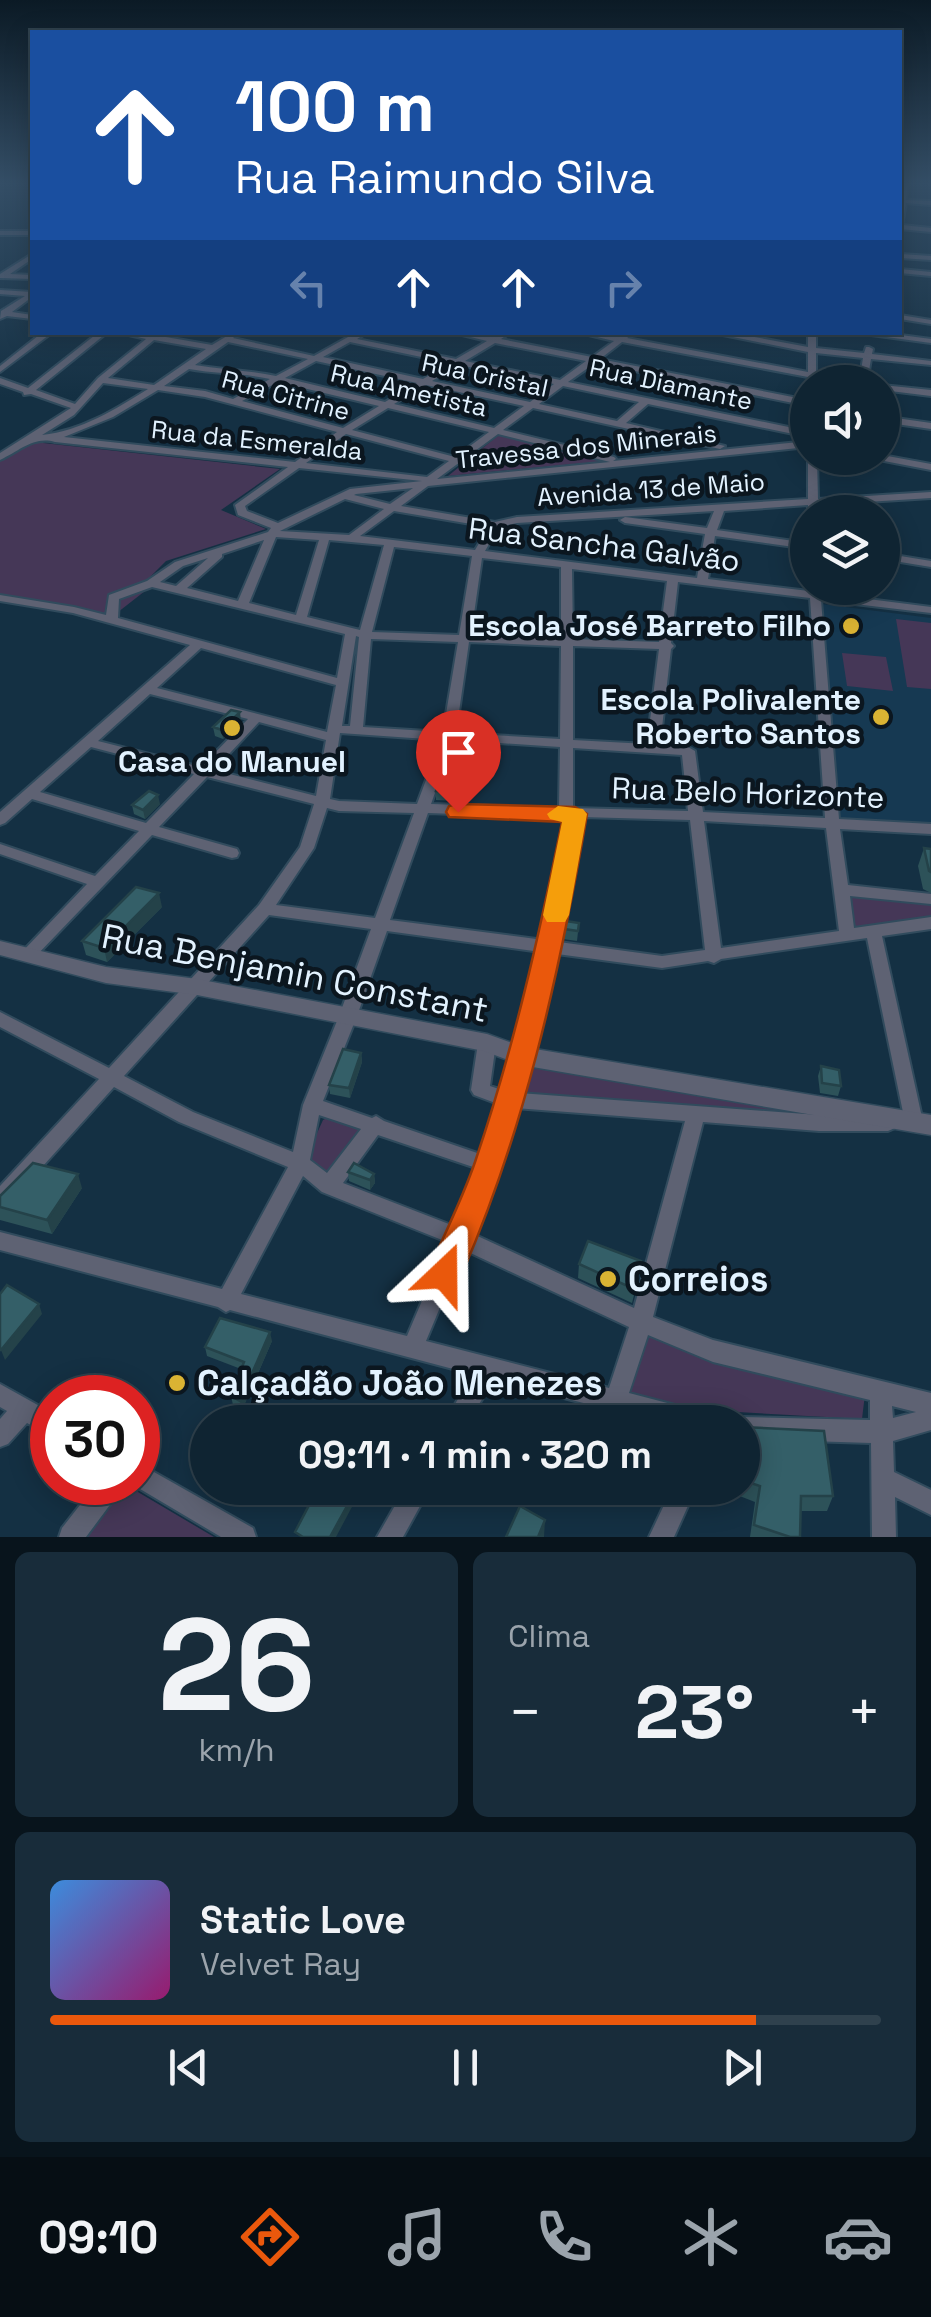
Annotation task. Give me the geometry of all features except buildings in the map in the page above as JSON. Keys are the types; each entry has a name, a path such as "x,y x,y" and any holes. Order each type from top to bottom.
{"street":[{"path":"902,256 931,258"},
{"path":"2,276 30,257"},
{"path":"902,271 931,274"},
{"path":"2,276 30,277"},
{"path":"0,292 30,294"},
{"path":"2,315 30,295"},
{"path":"2,315 30,316"},
{"path":"902,318 931,322"},
{"path":"0,370 45,335"},
{"path":"27,393 100,335"},
{"path":"136,335 214,348"},
{"path":"469,335 790,399"},
{"path":"275,531 238,509 344,431 502,335"},
{"path":"595,335 790,375"},
{"path":"351,538 627,335"},
{"path":"729,335 812,350 931,364"},
{"path":"812,335 812,365"},
{"path":"865,365 876,335"},
{"path":"884,335 931,341"},
{"path":"55,439 160,386 232,336"},
{"name":"Rua Cristal","path":"232,336 426,383 735,449"},
{"path":"234,402 356,336"},
{"name":"Rua Diamante","path":"356,336 790,430"},
{"path":"0,457 36,438 76,407 152,338"},
{"name":"Rua Ametista","path":"187,366 275,379 621,461"},
{"name":"Rua Citrine","path":"102,380 160,386 234,402 458,461"},
{"path":"4,385 76,407"},
{"path":"900,389 931,393"},
{"path":"618,425 647,400"},
{"path":"900,422 931,426"},
{"name":"Rua da Esmeralda","path":"36,438 300,462 431,482"},
{"name":"Travessa dos Minerais","path":"431,482 790,445"},
{"path":"900,461 931,466"},
{"path":"74,610 151,584 178,564 218,555 275,531 341,494 431,482"},
{"name":"Avenida 13 de Maio","path":"341,494 393,508 494,525 517,520 790,506"},
{"name":"Avenida 13 de Maio","path":"900,498 931,495"},
{"path":"702,582 710,534 720,508"},
{"path":"600,516 790,544"},
{"path":"226,1302 300,1162 312,1104 450,736 478,556 494,525"},
{"path":"244,603 275,531"},
{"name":"Rua Sancha Galvão","path":"275,531 790,589"},
{"path":"300,618 325,536"},
{"path":"0,1200 265,909 307,848 322,802 343,682 389,545"},
{"path":"178,590 218,555"},
{"path":"900,559 931,564"},
{"path":"413,1347 490,1164 550,950 570,814 567,566"},
{"path":"653,748 673,578"},
{"path":"151,584 244,603 358,634 668,646"},
{"path":"112,620 113,596"},
{"path":"0,598 74,610 343,682"},
{"path":"816,605 832,822 848,933"},
{"name":"Rua Sancha Galvão","path":"900,605 931,610"},
{"path":"356,729 358,634"},
{"path":"0,820 151,690 198,644"},
{"path":"151,690 332,733 356,729 688,751 714,957"},
{"path":"29,952 256,718"},
{"name":"Rua Belo Horizonte","path":"91,742 322,802 421,811 698,816 931,829"},
{"path":"29,794 232,853"},
{"path":"0,849 94,881"},
{"path":"841,890 931,899"},
{"path":"265,909 662,962 931,922"},
{"path":"487,1043 480,1090 509,1100 860,1125 914,1122 873,930"},
{"name":"Rua Benjamin Constant","path":"0,948 29,952 106,975 196,988 487,1043 521,1056 914,1122"},
{"path":"0,1019 186,1118 300,1162 329,1186 460,1238 641,1322 712,1351 931,1404"},
{"path":"312,1104 490,1164"},
{"path":"616,1399 641,1322 696,1113"},
{"path":"329,1186 376,1124"},
{"path":"0,1240 226,1302 413,1347 487,1370 637,1405"},
{"path":"466,1405 487,1370"},
{"path":"880,1393 884,1537"},
{"path":"0,1395 30,1412"},
{"path":"0,1436 24,1409"},
{"path":"760,1429 883,1432 931,1420"},
{"path":"884,1479 931,1503"},
{"path":"160,1488 244,1537"},
{"path":"71,1537 96,1505"},
{"path":"389,1537 408,1505"},
{"path":"661,1537 676,1505"}],"shaded area":[{"path":"500,434 606,461 448,476"},
{"path":"34,442 280,469 221,510 266,529 166,561 139,588 145,591 113,616 0,595 0,460"},
{"name":"Escola Polivalente Roberto Santos","path":"822,605 931,618 931,827 841,820 839,804 855,801 854,795 838,787"},
{"path":"896,619 931,623 931,689 907,687"},
{"path":"842,653 886,657 893,691 847,686"},
{"path":"851,895 931,903 931,919 855,929"},
{"path":"527,1062 857,1118 520,1096"},
{"path":"329,1117 360,1130 328,1172 310,1166 313,1142 323,1120"},
{"path":"644,1333 865,1394 862,1419 760,1413 760,1405 674,1405 628,1397"},
{"path":"110,1505 160,1505 214,1537 85,1537"}],"slow traffic":[{"path":"556,915 575,814 558,814"}],"place":[{"name":"Escola José Barreto Filho","path":"851,626"},
{"name":"Escola Polivalente Roberto Santos","path":"881,717"},
{"name":"Casa do Manuel","path":"232,728"},
{"name":"Correios","path":"608,1279"},
{"name":"Calçadão João Menezes","path":"177,1383"}],"route":[{"path":"444,1274 490,1164 509,1100 550,950 575,814 458,812"}]}
